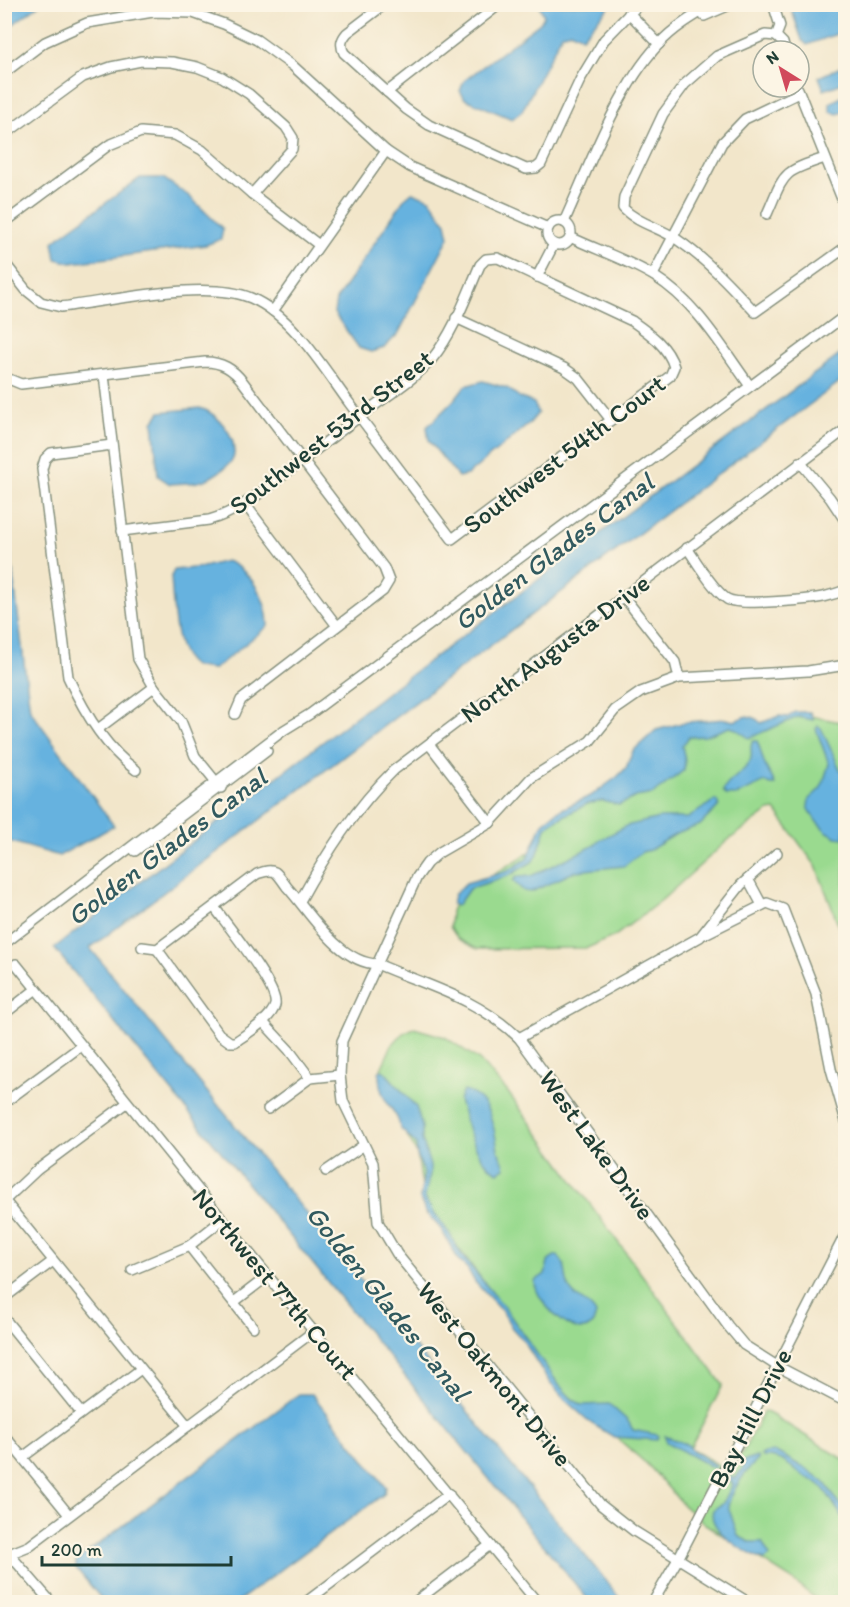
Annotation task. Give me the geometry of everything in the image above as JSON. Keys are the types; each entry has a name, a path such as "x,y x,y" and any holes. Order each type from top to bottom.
{"street":[{"path":"385,4 347,33 342,39 341,46 344,53 387,92 429,125 526,169 536,168 545,158 581,78 604,40 639,4"},
{"path":"387,92 500,4"},
{"path":"564,222 634,75 670,34 714,4"},
{"path":"670,34 688,23 732,4"},
{"path":"773,4 780,26 776,36"},
{"path":"4,73 45,42 87,22 153,12 194,9 257,40 293,66 386,151 410,166 548,228"},
{"path":"629,13 659,44"},
{"path":"779,39 776,36 765,35 717,56 685,84 663,114 624,197 623,208 630,216 674,237 717,271 755,312 846,247"},
{"path":"4,135 83,77 101,70 141,61 172,62 197,67 222,77 249,94 286,127 293,138 292,149 252,194"},
{"path":"653,276 722,143 745,119 782,99"},
{"path":"802,99 846,209"},
{"path":"4,223 109,145 141,132 175,135 202,150 252,194 319,246"},
{"path":"273,311 386,151"},
{"path":"767,214 783,177 794,168 825,158"},
{"path":"553,222 564,222 570,230 570,237 565,243 554,244 548,239 548,228 553,222"},
{"path":"570,237 653,276 679,295 706,323 727,354 753,384"},
{"path":"537,277 554,244"},
{"name":"Southwest 53rd Street","path":"122,531 209,520 221,517 245,504 430,361 442,345 480,265 486,259 498,258 537,277"},
{"path":"4,262 26,290 41,302 62,307 188,291 214,290 251,298 273,311 294,330 360,416"},
{"name":"Southwest 54th Court","path":"360,416 452,539 670,376 674,367 670,356 651,335 632,321 537,277"},
{"path":"4,944 218,785 284,730 310,714 846,315"},
{"path":"456,318 564,368 578,378 611,420"},
{"path":"4,377 21,384 205,362 227,366 237,374 384,568 389,581 383,591 241,700 235,714"},
{"path":"104,375 138,659 154,687 181,721 190,747 218,785"},
{"name":"North Augusta Drive","path":"300,901 323,859 365,801 394,770 846,429"},
{"path":"112,445 51,453 45,459 42,469 68,677 80,703 98,729 121,759 136,770"},
{"path":"800,462 830,498 846,522"},
{"path":"245,504 337,627"},
{"path":"687,548 728,600 778,601 824,597 846,590"},
{"path":"624,597 675,662 679,678"},
{"name":"West Oakmont Drive","path":"748,1602 634,1531 601,1505 397,1254 378,1221 373,1163 343,1101 340,1075 342,1041 417,877 427,862 490,823 531,778 590,741 615,710 641,692 679,678 808,671 846,665"},
{"path":"98,729 154,687"},
{"path":"429,744 490,823"},
{"path":"700,937 748,879 777,853"},
{"name":"West Lake Drive","path":"215,908 257,874 265,870 274,872 320,928 348,954 368,964 377,964 456,994 501,1020 519,1038 744,1345 777,1366 846,1402"},
{"path":"748,879 762,905"},
{"path":"519,1038 700,937 767,903 783,909 816,994 831,1069 846,1121"},
{"path":"142,947 157,950 219,1034 230,1042 235,1042 270,1015 275,1006 272,990 215,908 157,950"},
{"name":"Northwest 77th Court","path":"16,964 222,1220 449,1494 532,1601"},
{"path":"4,1014 35,990"},
{"path":"262,1021 310,1078"},
{"path":"4,1103 81,1046"},
{"path":"268,1109 310,1078 340,1075"},
{"path":"127,1103 37,1170 5,1200 188,1426"},
{"path":"326,1171 364,1145"},
{"path":"132,1270 171,1256 189,1246 222,1220"},
{"name":"Bay Hill Drive","path":"653,1602 678,1559 846,1233"},
{"path":"189,1246 253,1327"},
{"path":"4,1298 53,1261"},
{"path":"234,1302 268,1276"},
{"path":"4,1318 81,1413"},
{"path":"47,1601 7,1553 29,1546 314,1331"},
{"path":"23,1457 141,1369"},
{"path":"4,1435 69,1515"},
{"path":"306,1602 449,1494"},
{"path":"415,1602 490,1545"}],"green space":[{"path":"801,714 840,722 845,728 845,942 816,866 775,810 769,811 727,841 663,899 615,936 587,948 477,949 458,939 450,927 451,911 458,896 471,885 532,851 545,826 603,795 643,749 717,723 757,726"},
{"path":"414,1028 445,1037 479,1060 507,1091 723,1385 690,1448 732,1473 764,1411 845,1460 845,1602 820,1602 791,1579 705,1524 684,1506 650,1467 558,1386 505,1310 432,1213 423,1193 417,1154 381,1082 381,1069 392,1045 403,1033"}],"water":[{"path":"5,4 38,4 39,5 5,30"},
{"path":"539,5 611,5 582,37 570,31 562,34 522,111 512,119 465,99 460,91 464,81 540,23 544,16"},
{"path":"845,5 845,31 811,44 811,39 802,39 792,11 795,6"},
{"path":"845,65 845,82 824,90 819,77"},
{"path":"845,95 845,111 838,114 830,112 830,103"},
{"path":"140,178 163,178 189,196 223,229 221,239 206,245 71,263 56,259 53,242"},
{"path":"412,192 430,199 446,223 449,237 398,334 384,348 371,352 359,348 334,313 336,300 405,198"},
{"path":"845,351 845,378 90,948 623,1602 590,1602 54,948 393,688"},
{"path":"483,381 507,388 521,398 534,403 538,413 529,424 467,475 458,477 429,441 427,427 465,386"},
{"path":"200,408 213,415 229,432 234,447 233,457 218,473 207,479 191,483 170,484 158,476 153,422 160,412"},
{"path":"4,502 30,710 114,826 59,856 5,840"},
{"path":"226,561 243,571 256,587 265,606 268,626 214,669 199,668 185,657 177,636 171,577 174,570 203,567"},
{"path":"795,712 810,712 813,720 798,717 749,738 730,727 705,736 689,737 682,746 685,760 684,770 653,794 636,797 619,805 602,801 587,804 552,822 546,828 537,856 532,862 510,875 469,889 457,906 452,904 454,895 466,883 508,871 527,859 543,823 558,811 592,795 617,777 626,768 633,751 656,730 687,722 726,719 734,721 747,716 761,723 779,716 788,717"},
{"path":"818,726 845,780 845,838 836,837 826,831 816,821 808,807 809,799 823,783 829,764 816,729"},
{"path":"753,741 757,741 764,764 775,785 765,782 737,795 726,795 723,791 725,787 750,761"},
{"path":"715,800 719,806 700,825 676,834 650,850 642,852 624,866 576,871 531,892 524,891 513,881 516,877 531,876 593,846 626,826 659,818 688,818"},
{"path":"381,1070 416,1107 430,1166 425,1197 463,1257 505,1308 559,1385 572,1399 582,1405 609,1404 628,1421 633,1430 658,1435 657,1440 614,1437 592,1424 550,1383 503,1312 475,1282 467,1268 459,1261 441,1229 425,1211 420,1199 424,1173 417,1155 416,1144 400,1128 396,1116 384,1097 380,1082 379,1072"},
{"path":"463,1091 480,1099 490,1114 498,1150 505,1168 498,1172 483,1159 472,1140 459,1100"},
{"path":"554,1256 558,1256 564,1264 571,1291 596,1314 591,1325 583,1329 562,1321 551,1311 537,1290 535,1281 545,1274 548,1262"},
{"path":"299,1394 312,1394 386,1487 384,1494 237,1602 104,1602 76,1568 76,1561"},
{"path":"665,1436 688,1445 716,1466 714,1468 666,1442"},
{"path":"776,1452 808,1470 825,1483 845,1512 845,1519 820,1485 782,1461 761,1455"},
{"path":"757,1457 758,1460 736,1487 728,1506 738,1536 749,1542 762,1542 770,1556 765,1560 730,1541 716,1526 713,1518 713,1510 723,1503 733,1484 729,1476 735,1479 743,1468 744,1461"}],"water label":[{"name":"Golden Glades Canal","path":"554,552"},
{"name":"Golden Glades Canal","path":"167,847"},
{"name":"Golden Glades Canal","path":"388,1303"}]}
